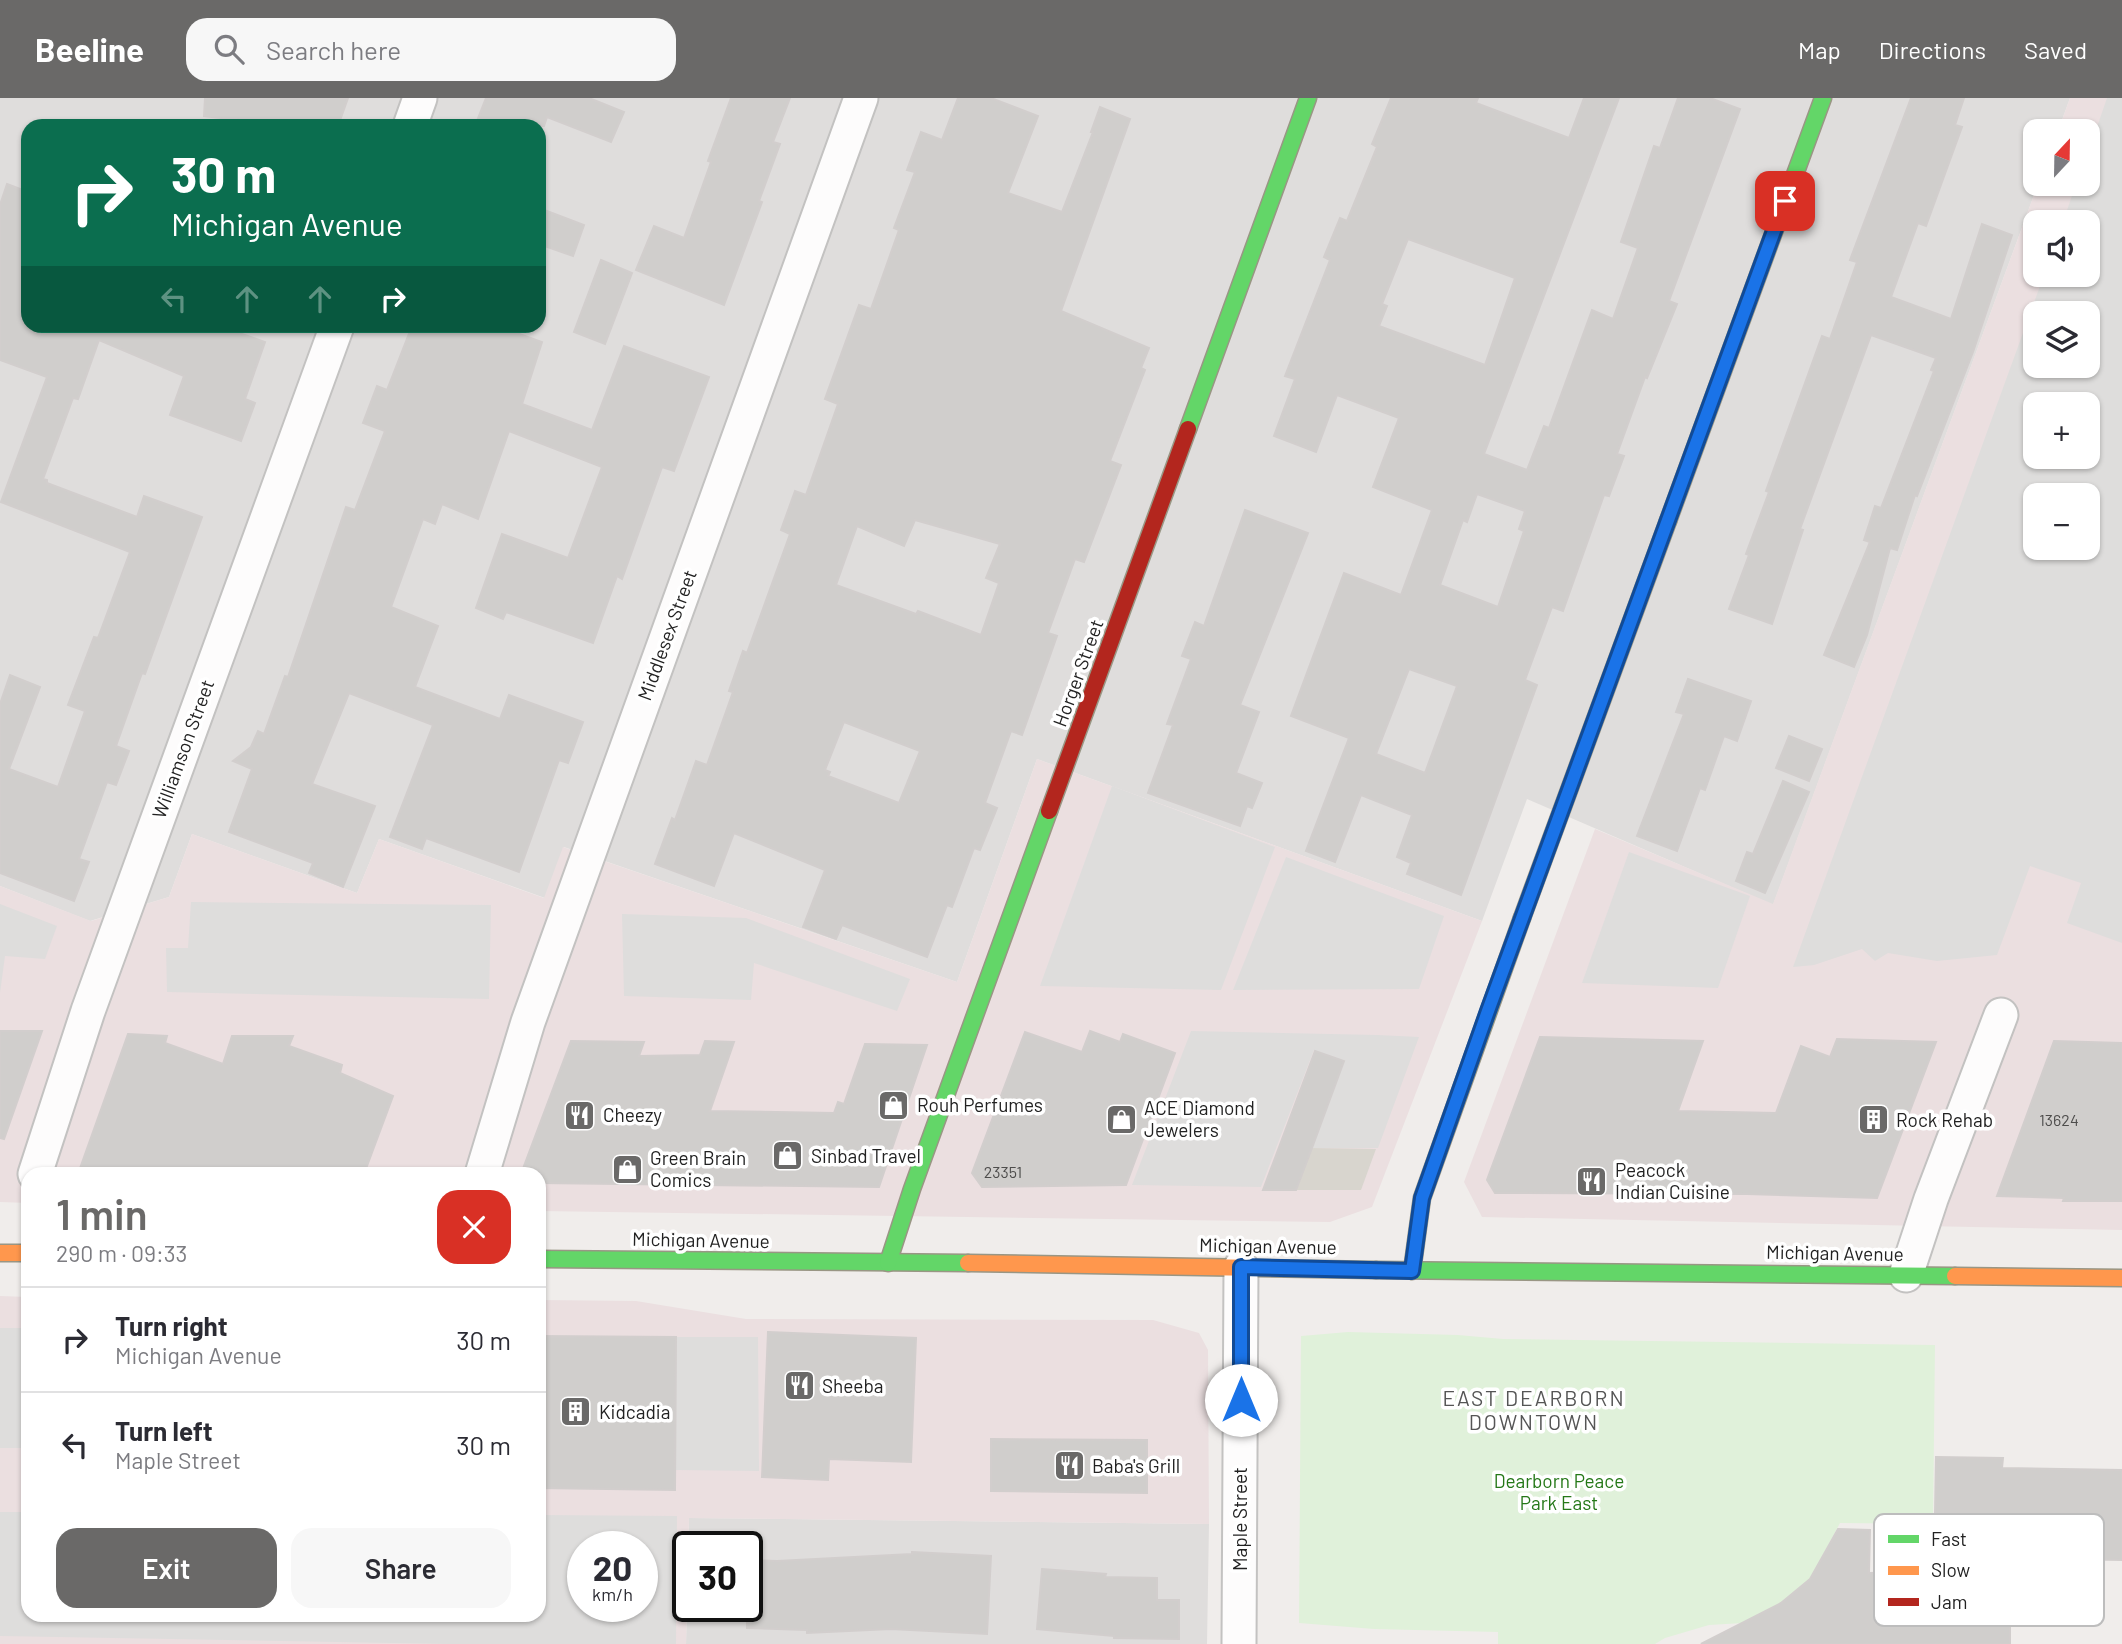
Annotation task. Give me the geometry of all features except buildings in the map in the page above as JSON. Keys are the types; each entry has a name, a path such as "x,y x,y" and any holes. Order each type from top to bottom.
{"street":[{"path":"412,119 420,98"},
{"name":"Middlesex Street","path":"484,1167 532,1010 860,98"},
{"name":"Horger Street","path":"888,1263 912,1189 1308,98"},
{"path":"1412,1271 1422,1198 1823,98"},
{"name":"Williamson Street","path":"37,1167 88,1012 334,333"},
{"path":"1906,1275 1931,1199 2001,1015"},
{"path":"0,1253 21,1253"},
{"name":"Michigan Avenue","path":"546,1259 2122,1278"},
{"name":"Maple Street","path":"1239,1644 1241,1267"}],"shaded area":[{"path":"0,98 2070,98 2062,119 2023,119 2023,196 2034,196 2028,210 2023,210 2023,225 1773,905 1527,799 1482,921 1037,759 957,982 564,847 545,898 379,839 357,893 192,834 169,897 90,921 0,886"},
{"path":"2070,98 2122,98 2122,1230 1482,1217 1464,1182 1595,829 1773,904 2023,225 2023,287 2100,287 2100,210 2028,210 2034,196 2100,196 2100,119 2062,119"},
{"path":"2107,98 2122,98 2122,943 2067,923 2081,883 2030,866 1997,955 1937,961 1888,953 1875,961 1862,949 1814,965 1793,967 2023,333 2023,378 2100,378 2100,301 2035,301 2040,287 2100,287 2100,210 2067,210 2072,196 2100,196 2100,119"},
{"path":"1037,759 1482,921 1372,1207 1330,1222 546,1211 546,1167 21,1167 21,1203 0,1202 0,886 91,921 169,897 192,834 357,893 379,839 544,898 563,847 957,982"},
{"path":"1112,786 1275,847 1221,990 1040,986"},
{"path":"1629,852 1750,896 1718,988 1582,983"},
{"path":"1286,857 1444,916 1419,989 1233,990"},
{"path":"191,902 491,905 489,999 167,992 166,948 188,948"},
{"path":"0,904 57,926 45,959 5,956 0,993"},
{"path":"622,914 746,918 910,979 897,1011 754,963 751,1000 624,996"},
{"path":"1191,1031 1419,1037 1378,1148 1312,1148 1343,1061 1314,1050 1261,1187 1132,1185"},
{"path":"1312,1148 1376,1149 1361,1190 1296,1190"},
{"path":"0,1296 21,1297 21,1622 546,1622 546,1300 636,1301 746,1319 1153,1320 1199,1333 1208,1350 1209,1524 689,1518 689,1531 672,1531 672,1622 687,1622 686,1644 0,1644"},
{"path":"0,1328 21,1328 21,1448 0,1448"},
{"path":"676,1337 758,1337 759,1471 675,1470"},
{"path":"0,1512 21,1512 21,1622 546,1622 546,1515 677,1516 677,1531 672,1531 672,1622 676,1622 676,1644 449,1644 0,1636"},
{"path":"689,1518 1209,1524 1207,1644 686,1644 687,1622 763,1622 763,1531 689,1531"}],"green space":[{"name":"Dearborn Peace Park East","path":"1348,1332 1503,1339 1935,1345 1933,1514 1874,1514 1874,1523 1840,1523 1810,1579 1781,1603 1743,1623 1709,1625 1665,1638 1655,1644 1498,1644 1498,1632 1374,1629 1299,1623 1301,1336"}],"traffic: fast":[{"path":"1188,429 1308,98"},
{"path":"1668,521 1823,98"},
{"path":"888,1263 912,1189 1049,811"},
{"path":"1412,1271 1422,1198 1522,918"},
{"path":"546,1259 968,1263"},
{"path":"1376,1270 1955,1276"}],"traffic: slow":[{"path":"0,1253 21,1253"},
{"path":"968,1263 1376,1270"},
{"path":"1955,1276 2122,1278"}],"traffic: jam":[{"path":"1049,811 1188,429"},
{"path":"1522,918 1668,521"}],"place":[{"name":"Rouh Perfumes","path":"894,1105"},
{"name":"Cheezy","path":"580,1115"},
{"name":"ACE Diamond Jewelers","path":"1121,1119"},
{"name":"Rock Rehab","path":"1873,1120"},
{"name":"Sinbad Travel","path":"788,1156"},
{"name":"Green Brain Comics","path":"627,1169"},
{"name":"Peacock Indian Cuisine","path":"1592,1181"},
{"name":"Sheeba","path":"799,1386"},
{"name":"Kidcadia","path":"576,1412"},
{"name":"Baba's Grill","path":"1069,1466"}],"district":[{"name":"EAST DEARBORN DOWNTOWN","path":"1534,1411"}],"route":[{"path":"1241,1400 1241,1267 1412,1271 1422,1198 1785,201"}]}
